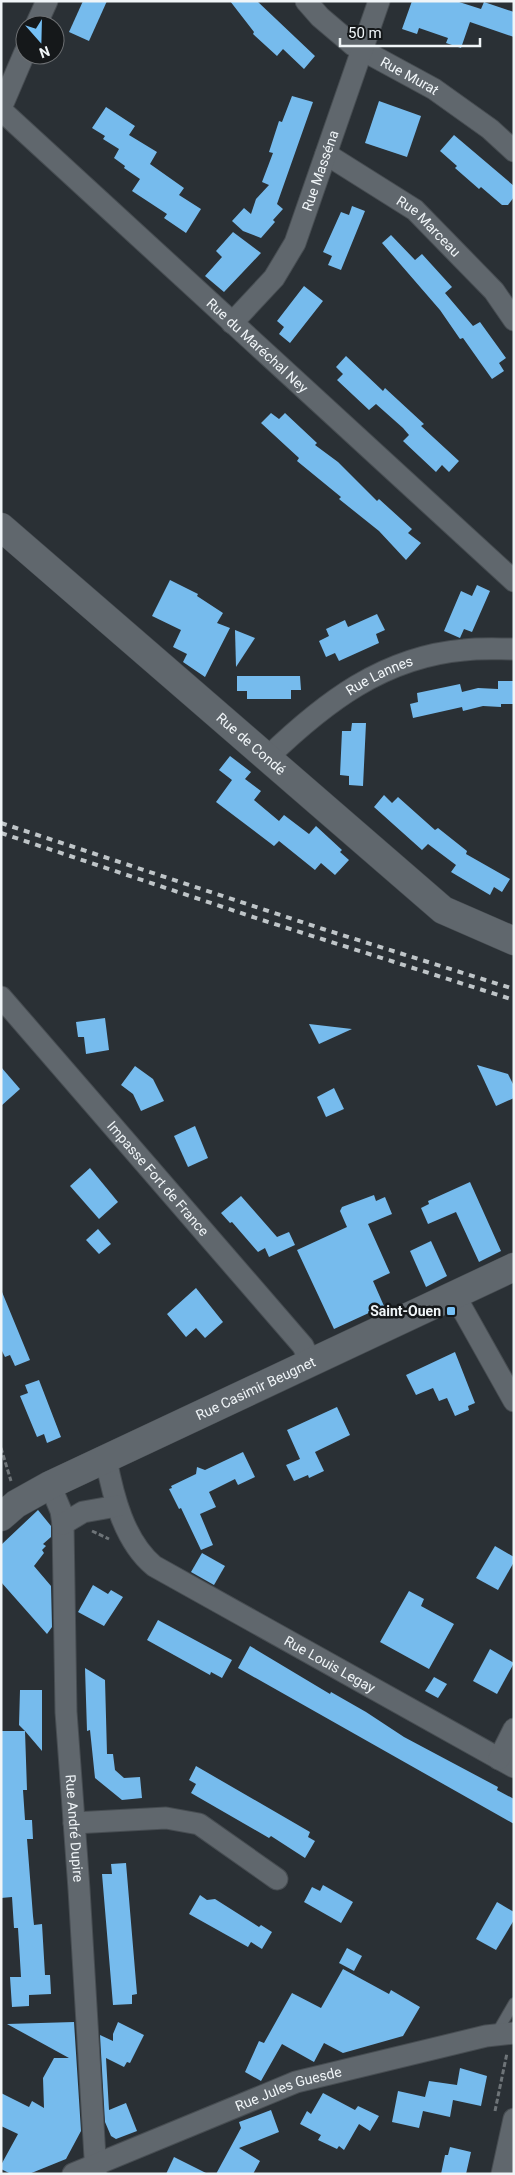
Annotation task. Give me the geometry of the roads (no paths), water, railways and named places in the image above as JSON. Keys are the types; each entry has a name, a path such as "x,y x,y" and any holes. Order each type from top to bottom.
{"main road":[{"name":"Rue de Condé","path":"1,527 443,910 514,941"},
{"name":"Rue Casimir Beugnet","path":"5,1513 50,1485 514,1267"}],"street":[{"path":"40,15 46,1"},
{"name":"Rue Murat","path":"306,1 326,22 353,45 434,88 490,129 514,151"},
{"name":"Rue Masséna","path":"232,323 274,278 294,243 379,1"},
{"path":"1,109 20,65"},
{"name":"Rue du Maréchal Ney","path":"1,109 514,581"},
{"name":"Rue Marceau","path":"326,154 415,210 494,291 514,320"},
{"name":"Rue Lannes","path":"268,757 302,724 350,688 397,667 429,656 464,650 514,649"},
{"name":"Impasse Fort de France","path":"1,996 302,1346 311,1364"},
{"path":"454,1294 514,1401"},
{"path":"63,1524 82,1512 117,1506 106,1459"},
{"name":"Rue André Dupire","path":"50,1485 61,1511 63,1524 66,1712 95,2169"},
{"name":"Rue Louis Legay","path":"117,1506 132,1538 147,1560 506,1763"},
{"path":"506,1763 514,1729"},
{"path":"74,1823 166,1818 199,1824 277,1879"},
{"name":"Rue Jules Guesde","path":"73,2174 95,2169 296,2082 507,2033"},
{"path":"502,2174 504,2118"}],"lane":[{"path":"507,2033 514,2003"}],"railway":[{"path":"1,823 323,929 514,989"},
{"path":"1,833 262,920 514,1000"}],"place":[{"name":"Saint-Ouen","path":"451,1311"}]}
